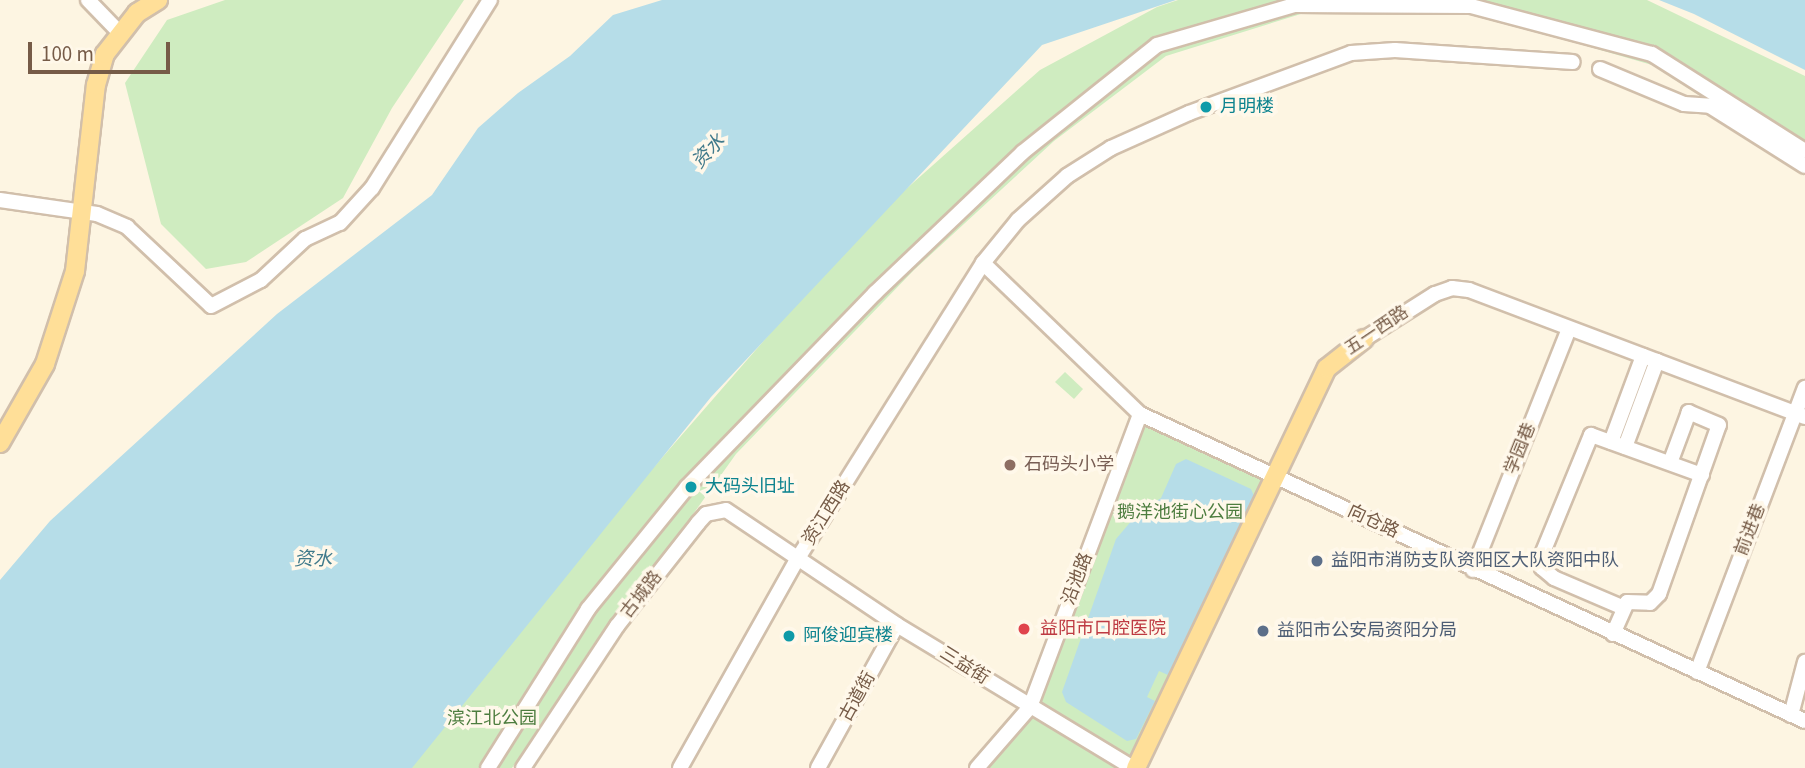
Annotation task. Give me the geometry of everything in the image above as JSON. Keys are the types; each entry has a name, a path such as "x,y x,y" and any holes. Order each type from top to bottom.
{"main road":[{"path":"0,443 27,400 61,320 75,271 96,85 105,54 119,32 158,0"},
{"name":"五一西路","path":"1134,768 1282,480 1327,368 1364,339"},
{"path":"1146,768 1282,480"}],"street":[{"path":"88,0 119,32"},
{"path":"0,200 83,211 127,228 211,306 261,280 305,239 340,223 372,188 490,0"},
{"path":"488,768 589,609 687,487 875,293 1023,152 1157,45 1295,5 1471,6 1652,54 1805,151"},
{"name":"资江西路","path":"680,768 798,558 983,263 1042,196 1111,148 1326,60 1395,50 1573,62"},
{"path":"1600,69 1684,104 1710,106 1805,166"},
{"name":"向仓路","path":"983,263 1140,414 1805,721"},
{"name":"五一西路","path":"1364,339 1452,288 1489,295 1800,415"},
{"name":"学园巷","path":"1474,570 1569,328"},
{"path":"1618,445 1650,359"},
{"name":"前进巷","path":"1696,672 1800,415 1805,388"},
{"path":"1613,634 1627,602 1650,603 1659,594 1719,425 1689,412 1670,463"},
{"name":"沿池路","path":"977,768 1030,707 1140,414"},
{"path":"1624,608 1554,578 1542,568 1541,557 1591,435 1702,475"},
{"name":"古城路","path":"523,768 617,626 706,514 726,510 798,558"},
{"name":"三益街","path":"798,558 897,625 1134,768"},
{"name":"古道街","path":"818,768 897,625"},
{"path":"1791,715 1805,662"}],"green space":[{"path":"225,0 464,0 392,108 343,198 246,262 206,269 161,224 125,83 167,20"},
{"name":"滨江北公园","path":"1178,0 1647,0 1805,76 1805,163 1652,65 1480,15 1304,13 1166,56 1054,141 914,270 736,454 512,768 402,768 414,743 860,230 1040,70 1157,7"},
{"path":"1065,372 1083,389 1074,399 1055,382"},
{"name":"鹅洋池街心公园","path":"1145,426 1266,482 1128,768 984,768 1035,709"}],"water":[{"name":"资水","path":"662,0 1176,0 1042,45 711,397 412,768 0,768 0,580 50,521 277,314 432,195 478,128 518,93 570,56 613,15"},
{"path":"1659,0 1805,0 1805,70 1694,14"},
{"name":"鹅洋池街心公园","path":"1186,459 1251,489 1254,496 1168,675 1159,671 1147,697 1155,701 1136,739 1127,741 1066,702 1062,692 1116,539 1139,512 1161,498 1176,464"}],"place":[{"name":"月明楼","path":"1206,107"},
{"name":"石码头小学","path":"1010,465"},
{"name":"大码头旧址","path":"691,487"},
{"name":"益阳市消防支队资阳区大队资阳中队","path":"1317,561"},
{"name":"益阳市口腔医院","path":"1024,629"},
{"name":"益阳市公安局资阳分局","path":"1263,631"},
{"name":"阿俊迎宾楼","path":"789,636"}]}
